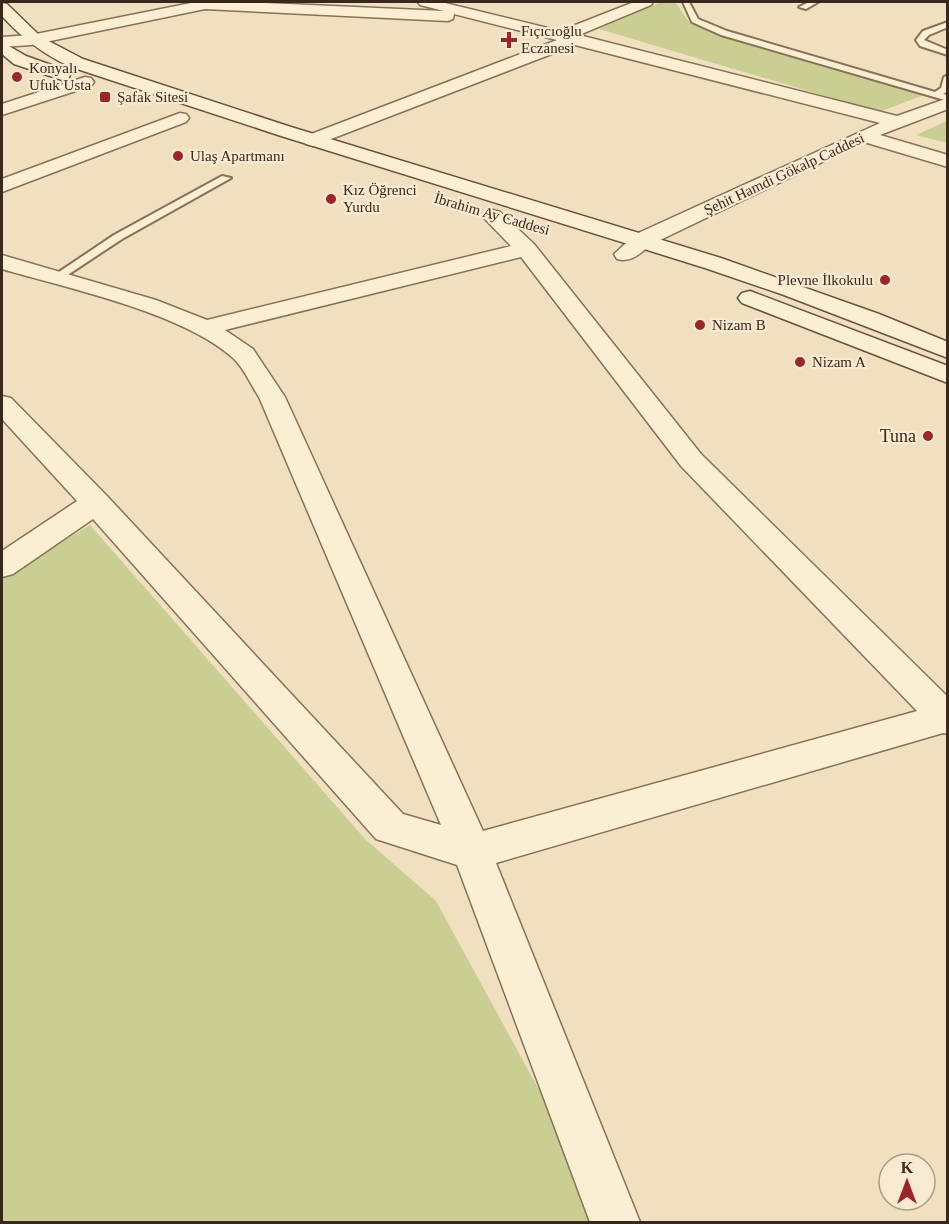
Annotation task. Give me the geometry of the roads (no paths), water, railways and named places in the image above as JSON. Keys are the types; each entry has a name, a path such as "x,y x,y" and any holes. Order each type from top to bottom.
{"street":[{"path":"425,2 899,122"},
{"path":"313,140 569,37 646,2"},
{"path":"2,42 31,39 204,3 403,12 499,20"},
{"name":"İbrahim Ay Caddesi","path":"2,8 31,39 51,52 77,63 313,140 644,239 812,297 948,351"},
{"name":"İbrahim Ay Caddesi","path":"2,47 20,60 50,72 85,82 180,118 493,216 625,254 706,282"},
{"path":"2,110 85,82"},
{"name":"Şehit Hamdi Gökalp Caddesi","path":"625,254 644,239 862,136 899,122 942,99"},
{"path":"2,186 180,118"},
{"path":"862,136 948,161"},
{"path":"2,404 96,503 390,827 471,852 947,718 691,459 525,249 493,216"},
{"path":"205,328 525,249"},
{"path":"2,262 148,305 205,328 244,354 272,397 392,663 471,852 615,1222"},
{"path":"728,290 948,375"},
{"path":"2,566 96,503"}],"lane":[{"path":"686,2 695,20 724,33 942,99 948,98"},
{"path":"803,7 814,2"},
{"path":"948,24 926,33 920,40 923,44 948,53"},
{"path":"942,99 948,77"},
{"path":"56,278 101,246 163,210 226,178"}],"place":[{"name":"Fıçıcıoğlu Eczanesi","path":"509,40"},
{"name":"Konyalı Ufuk Usta","path":"17,77"},
{"name":"Şafak Sitesi","path":"105,97"},
{"name":"Ulaş Apartmanı","path":"178,156"},
{"name":"Kız Öğrenci Yurdu","path":"331,199"},
{"name":"Plevne İlkokulu","path":"885,280"},
{"name":"Nizam B","path":"700,325"},
{"name":"Nizam A","path":"800,362"},
{"name":"Tuna","path":"928,436"}]}
